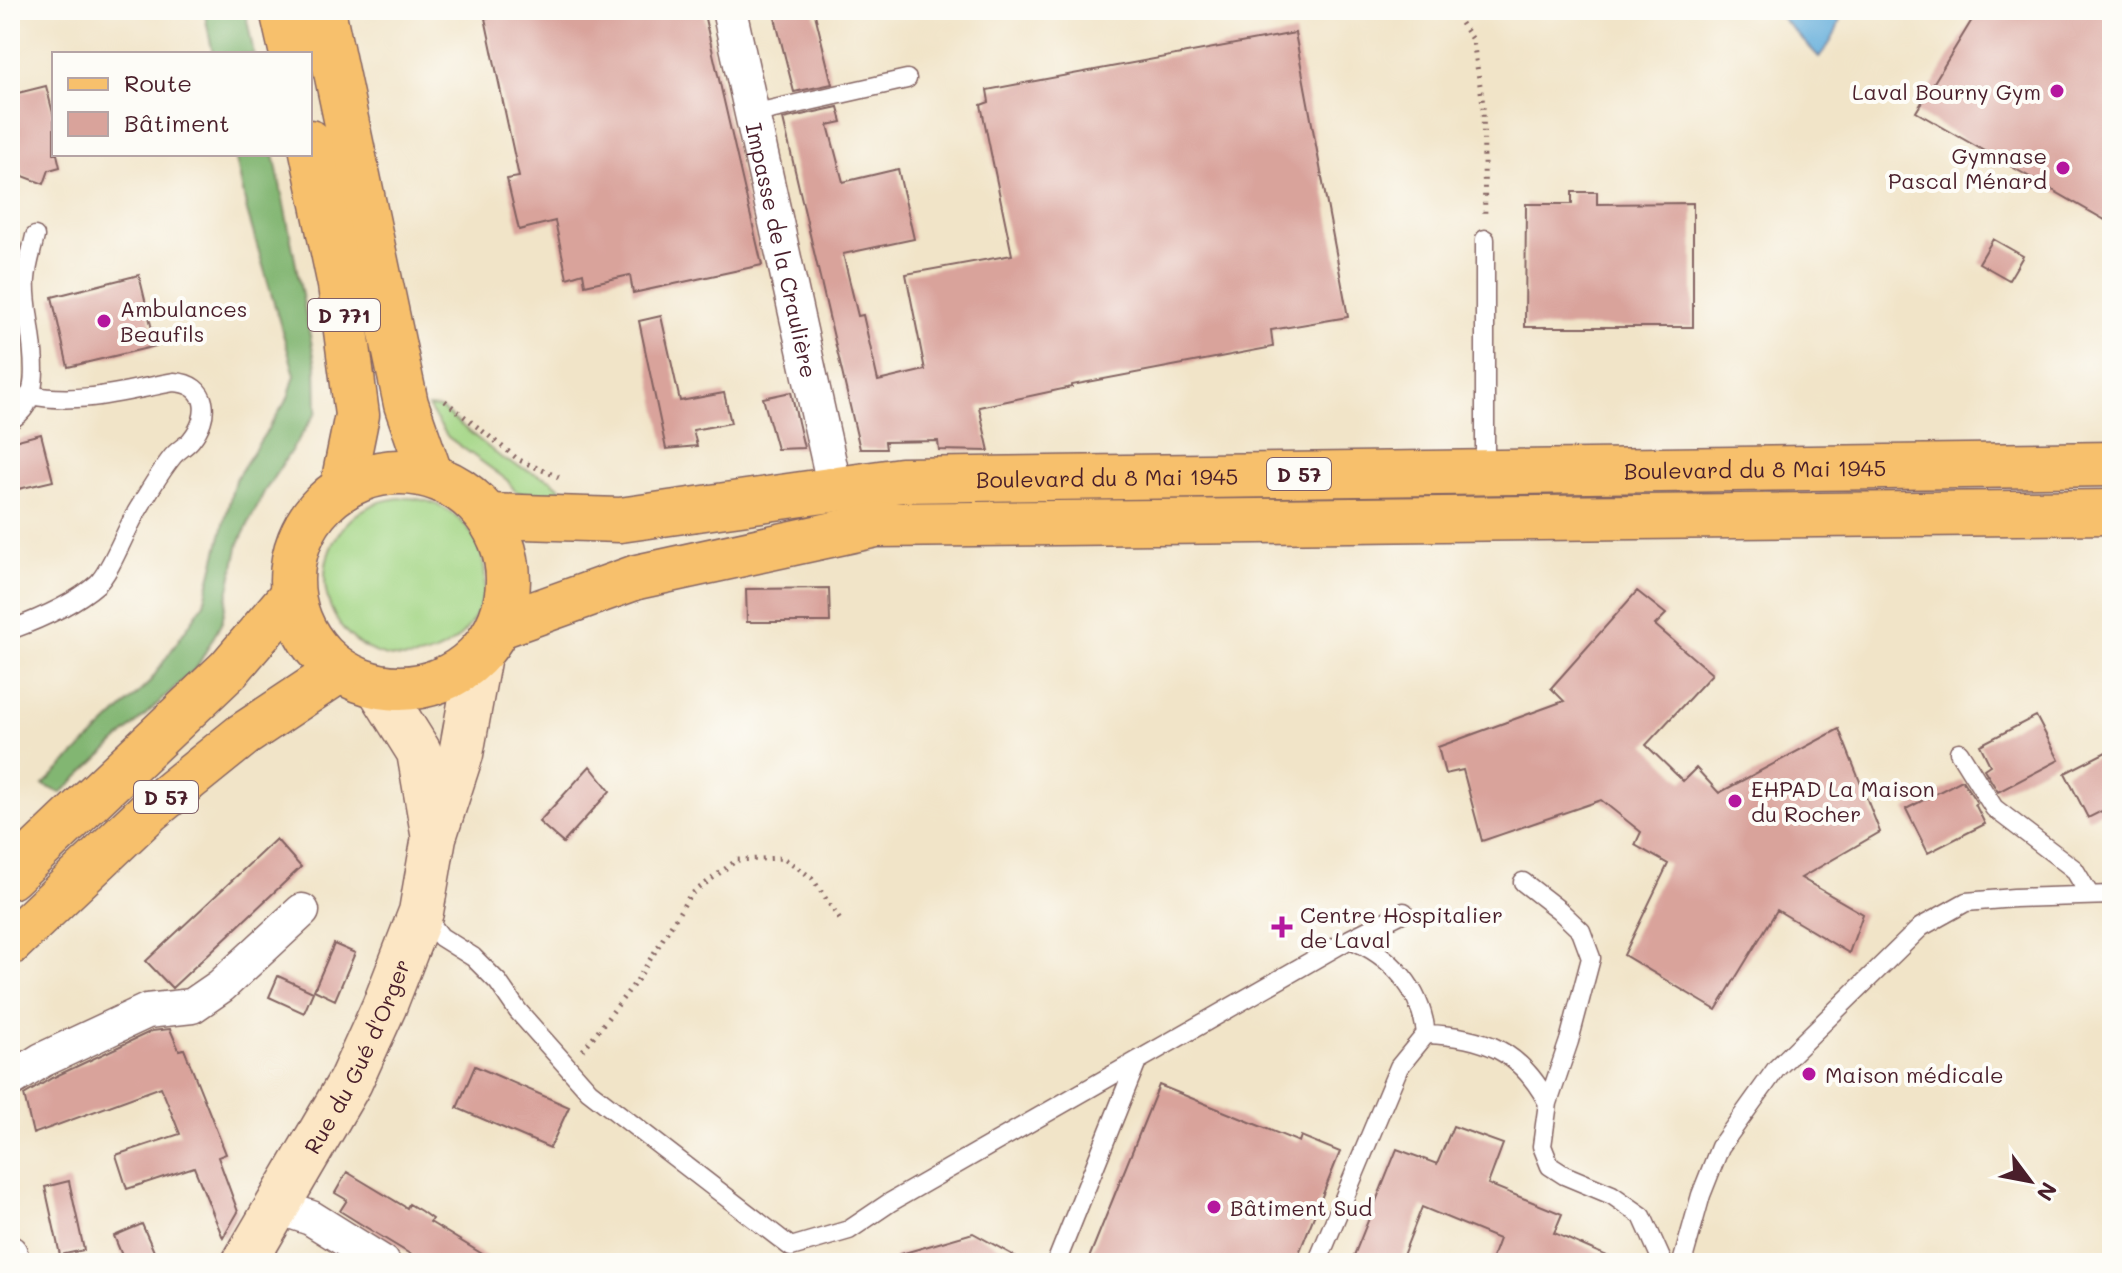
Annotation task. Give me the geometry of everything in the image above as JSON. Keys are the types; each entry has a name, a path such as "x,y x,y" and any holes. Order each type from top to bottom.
{"main road":[{"path":"282,10 292,52"},
{"name":"D 771","path":"323,10 406,404 431,476"},
{"name":"D 771","path":"312,152 340,285 357,415 342,489"},
{"name":"Boulevard du 8 Mai 1945","path":"488,516 620,520 901,480 2112,464"},
{"path":"401,471 431,476 463,491 488,516 502,541 509,569 508,598 489,641 450,677 416,689 379,688 339,671 317,650 301,624 292,595 293,564 302,534 318,509 342,489 370,476 401,471"},
{"name":"Boulevard du 8 Mai 1945","path":"489,641 637,577 876,525 2112,512"},
{"name":"D 57","path":"10,877 229,669 292,595"},
{"name":"Rue du Gué d'Orger","path":"244,1263 350,1082 384,1007 421,912 434,837 461,754 489,641"},
{"name":"D 57","path":"10,943 150,810 243,735 339,671"},
{"name":"Rue du Gué d'Orger","path":"379,688 419,752 434,837"}],"street":[{"name":"Impasse de la Craulière","path":"729,10 835,489"},
{"path":"10,1080 66,1048 147,1011 192,1006 221,986 302,911"},
{"path":"278,1207 311,1218 383,1263"},
{"path":"10,1253 13,1263"}],"lane":[{"path":"752,114 907,79"},
{"path":"10,420 19,416 33,388 34,353 25,281 35,236"},
{"path":"1485,239 1485,472"},
{"path":"10,630 47,614 100,582 144,499 173,455 191,440 201,422 204,408 202,396 195,386 186,382 99,397 58,400 29,395"},
{"path":"1959,752 1994,808 2074,869 2089,894"},
{"path":"1523,882 1581,931 1591,958 1569,1041 1548,1103 1542,1146 1550,1166 1612,1195 1642,1216 1663,1263"},
{"path":"1682,1263 1701,1195 1720,1147 1776,1069 1921,927 1966,902 2112,895"},
{"path":"421,912 441,937 473,957 498,982 518,1011 589,1091 792,1255 849,1230 889,1203 1350,939 1404,912"},
{"path":"1317,1263 1399,1067 1426,1034 1423,1012 1398,971 1386,958 1350,939"},
{"path":"1426,1034 1465,1036 1500,1049 1537,1082 1548,1103"},
{"path":"1056,1263 1137,1061"}],"path":[{"path":"1452,10 1473,41 1483,104 1485,239"},
{"path":"434,393 519,460 568,482"},
{"path":"568,1070 638,979 690,895 737,860 784,858 812,878 842,923"}],"green space":[{"path":"204,10 245,10 254,52 213,52"},
{"path":"235,156 274,156 316,366 317,411 264,492 239,543 222,622 197,667 61,793 43,785 149,683 204,603 235,480 288,398 295,375 247,211"},
{"path":"428,407 440,408 504,460 551,480 568,495 568,500 533,498 515,491 507,480 448,437"},
{"path":"405,498 436,504 461,522 479,547 485,578 479,609 461,634 436,652 405,658 374,652 349,634 331,609 325,578 331,547 349,522 374,504"}],"water":[{"path":"1774,10 1841,10 1834,35 1819,57"}],"building":[{"path":"526,10 703,10 762,265 633,293 630,275 585,285 583,273 567,278 555,221 519,230 507,179 519,177 485,18"},
{"path":"773,10 814,10 832,84 794,92"},
{"name":"Gymnase Pascal Ménard","path":"1978,10 2094,10 2112,20 2112,224 1916,112"},
{"path":"1295,33 1348,317 1271,330 1273,347 1072,385 979,407 989,451 939,450 938,441 885,442 886,449 860,449 783,119 838,107 842,122 828,125 843,182 898,169 914,239 843,254 858,316 863,315 878,381 925,370 906,274 1012,255 981,105 989,102 987,90"},
{"path":"46,86 52,109 52,156 57,156 60,167 49,170 44,184 23,176 17,156 10,158 10,95"},
{"path":"1572,192 1597,192 1597,204 1693,203 1693,327 1525,327 1526,204 1572,204"},
{"path":"1993,239 2023,256 2009,280 1979,263"},
{"name":"Ambulances Beaufils","path":"139,275 156,346 68,367 52,297"},
{"path":"661,316 680,401 724,393 731,423 693,430 697,446 666,449 639,321"},
{"path":"791,392 804,448 777,449 763,398"},
{"path":"41,434 53,481 10,491 10,442"},
{"path":"829,588 830,622 747,622 746,589"},
{"name":"EHPAD La Maison du Rocher","path":"1637,591 1666,614 1655,625 1712,674 1646,745 1683,781 1696,768 1719,793 1839,729 1880,832 1801,878 1863,914 1849,953 1777,910 1716,1010 1624,955 1668,864 1635,845 1641,832 1601,800 1482,841 1463,770 1445,774 1438,747 1564,701 1551,688"},
{"path":"2036,716 2059,760 1998,792 1984,769 1990,765 1980,745"},
{"path":"2112,749 2112,806 2088,818 2065,773"},
{"path":"590,766 610,791 563,843 539,822"},
{"path":"1962,780 1977,803 1985,824 1928,853 1906,809"},
{"path":"276,839 301,867 172,988 146,961"},
{"path":"334,944 355,953 335,1000 314,990"},
{"path":"278,976 313,992 304,1013 269,997"},
{"path":"170,1029 179,1050 184,1049 226,1154 218,1157 238,1212 223,1238 194,1167 127,1189 116,1155 180,1134 161,1087 33,1134 24,1095 52,1078 152,1031"},
{"path":"475,1066 569,1107 550,1148 457,1108"},
{"name":"Bâtiment Sud","path":"1159,1085 1299,1142 1301,1136 1340,1152 1295,1263 1087,1263"},
{"path":"1453,1126 1503,1144 1488,1184 1562,1214 1554,1233 1623,1263 1490,1263 1499,1239 1422,1207 1400,1263 1351,1263 1397,1149 1437,1164"},
{"path":"347,1172 407,1208 409,1204 421,1211 432,1219 430,1222 497,1263 425,1263 364,1226 340,1211 347,1200 335,1193"},
{"path":"69,1181 84,1250 60,1255 45,1187"},
{"path":"142,1224 159,1263 125,1263 114,1236"},
{"path":"973,1233 1027,1263 895,1263 894,1256"}],"place":[{"name":"Laval Bourny Gym","path":"2057,91"},
{"name":"Gymnase Pascal Ménard","path":"2063,168"},
{"name":"Ambulances Beaufils","path":"104,321"},
{"name":"EHPAD La Maison du Rocher","path":"1735,801"},
{"name":"Centre Hospitalier de Laval","path":"1282,927"},
{"name":"Maison médicale","path":"1809,1074"},
{"name":"Bâtiment Sud","path":"1214,1207"}]}
